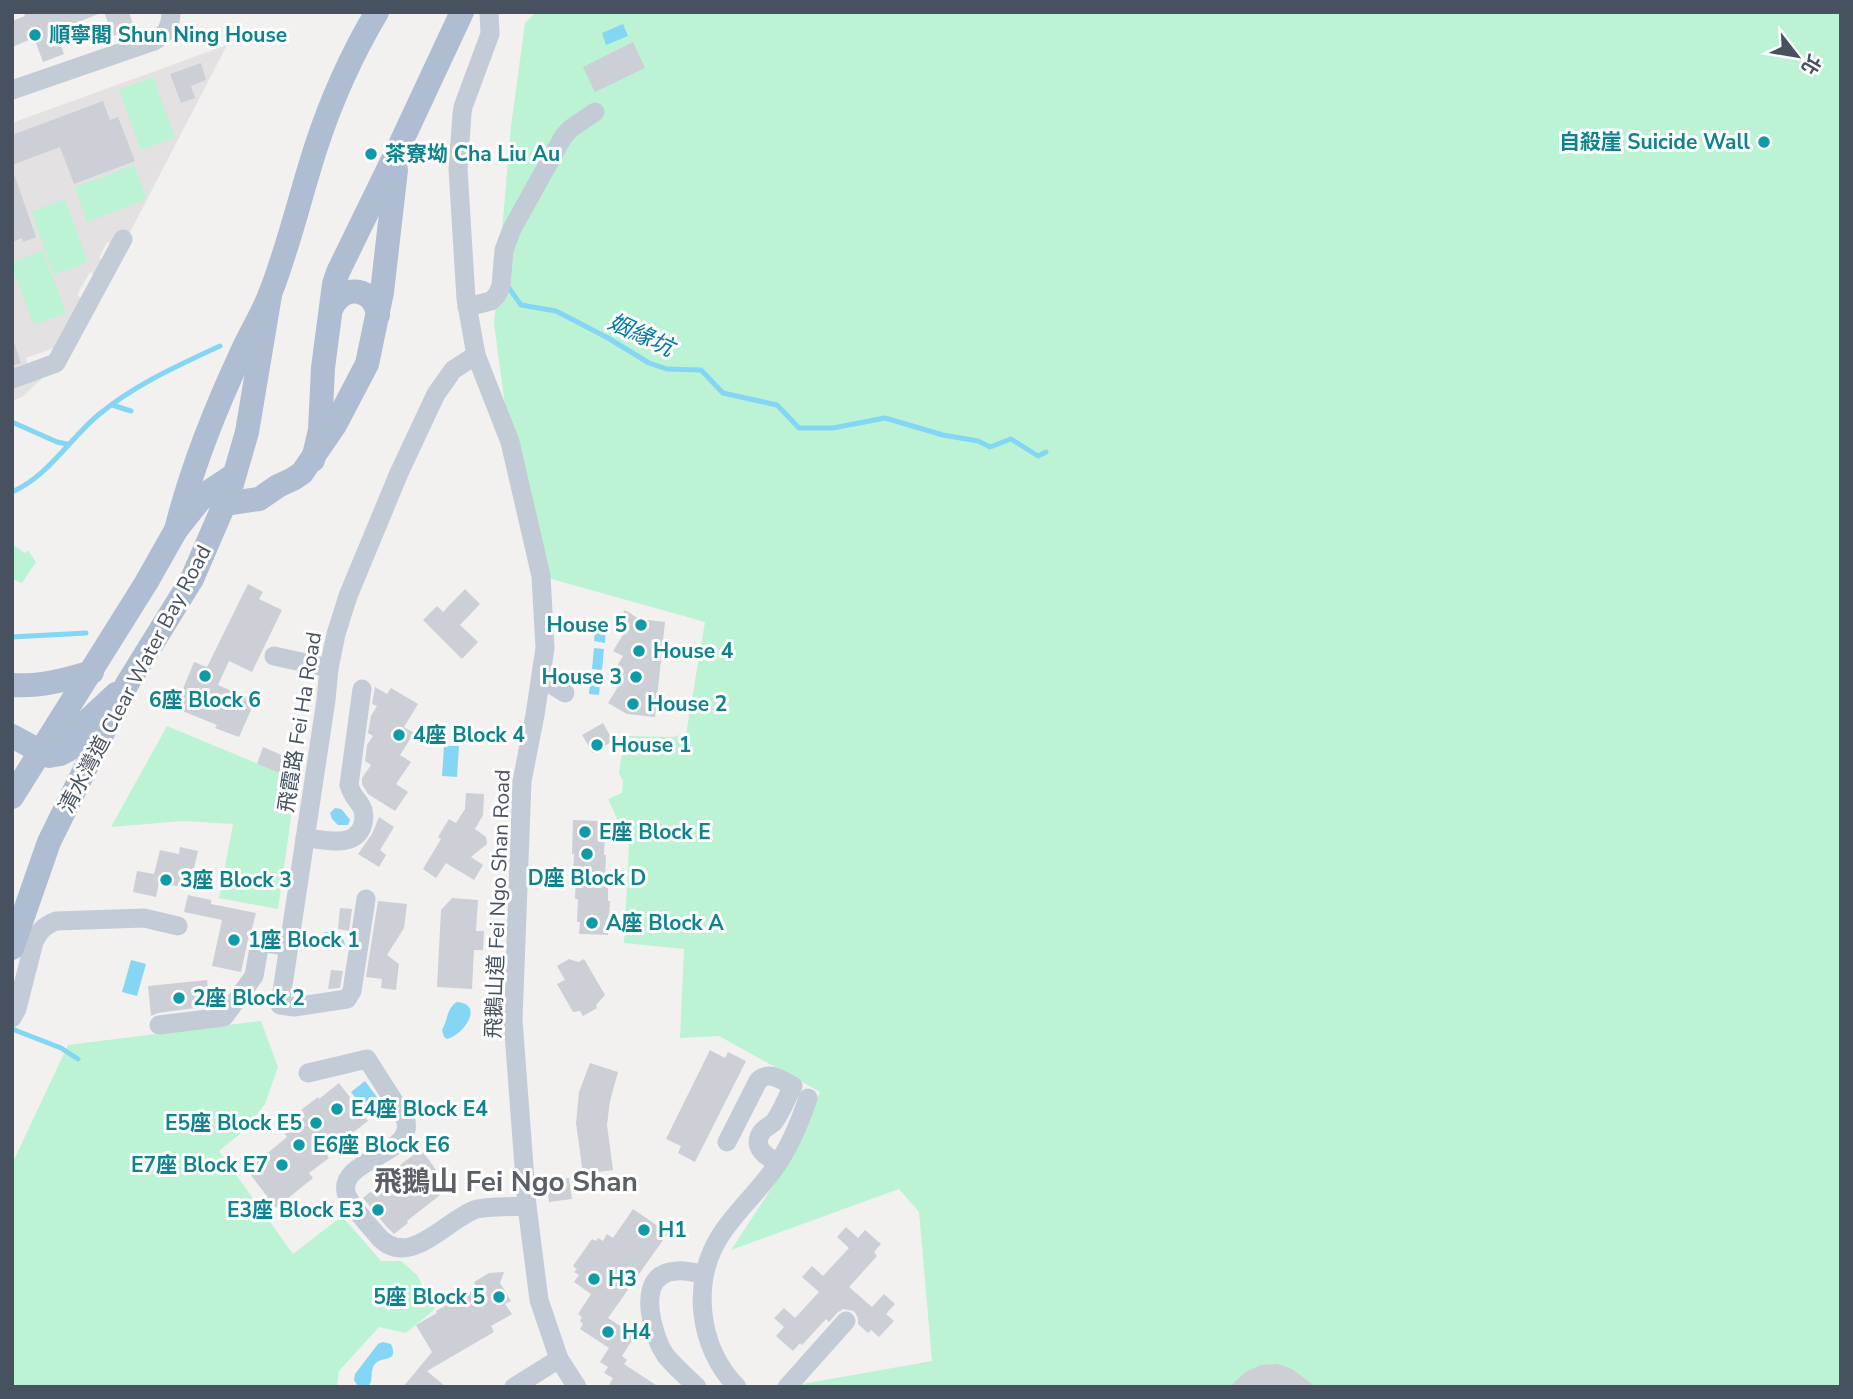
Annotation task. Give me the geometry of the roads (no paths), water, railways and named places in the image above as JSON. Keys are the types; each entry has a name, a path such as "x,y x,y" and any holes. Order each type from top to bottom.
{"main road":[{"path":"176,530 207,431 270,295 317,145 347,70 377,12"},
{"path":"313,460 320,430 323,368 334,284 462,12"},
{"path":"225,504 260,499 306,470 335,425 367,364 378,315 398,149"},
{"path":"332,307 345,293 364,293 375,303 378,315"},
{"name":"清水灣道 Clear Water Bay Road","path":"12,948 49,842 127,684 192,579 225,504 247,432 270,295"},
{"path":"176,530 199,501 234,475 261,477 278,486"},
{"name":"清水灣道 Clear Water Bay Road","path":"12,797 92,672 176,530"},
{"path":"12,685 39,685 92,672"},
{"path":"12,736 48,756 60,754 68,750 88,720 127,684"}],"street":[{"path":"13,87 154,41 166,32 171,12"},
{"name":"飛鵝山道 Fei Ngo Shan Road","path":"489,12 490,34 463,107 458,169 467,307 476,355 510,442 541,576 545,648 522,781 513,1020 527,1206 539,1300 559,1359 576,1387"},
{"path":"467,307 491,301 497,295 501,286 504,250 512,229 563,137 595,112"},
{"path":"12,379 46,359 56,363 123,239"},
{"name":"飛霞路 Fei Ha Road","path":"366,899 352,991 347,999 295,1007 281,1005 335,634 399,473 436,394 453,370 476,355"},
{"path":"274,656 329,668"},
{"path":"541,678 565,693"},
{"path":"305,838 347,841 356,836 362,828 363,810 351,794 349,785 362,689"},
{"path":"12,1017 18,1009 34,942 45,925 56,921 144,918 178,926"},
{"path":"159,1025 223,1017 254,976 260,942 289,947"},
{"path":"308,1073 367,1059 406,1120 406,1132 400,1142 351,1173 346,1183 346,1193 352,1202 379,1237 391,1247 413,1247 475,1209 527,1206"},
{"path":"727,1142 758,1081 768,1075 774,1076 793,1086 775,1121 760,1134 759,1147 762,1152 778,1163"},
{"path":"737,1387 713,1354 705,1329 701,1302 704,1275 710,1254 720,1235 778,1163 808,1098"},
{"path":"697,1387 666,1356 656,1340 649,1294 655,1282 664,1274 676,1270 704,1275"},
{"path":"787,1387 846,1321"},
{"path":"514,1387 559,1359"}],"water":[{"path":"623,24 628,36 606,45 602,33"},
{"path":"596,622 606,623 605,643 594,641"},
{"path":"594,648 604,649 602,670 592,669"},
{"path":"591,674 601,675 599,695 589,694"},
{"path":"444,746 459,746 457,777 442,776"},
{"path":"335,808 341,809 350,820 348,825 338,825 332,819 330,813"},
{"path":"325,932 341,936 345,945 341,949 322,949 318,943"},
{"path":"131,960 146,964 137,996 122,992"},
{"path":"457,1002 470,1008 471,1014 460,1032 447,1039 442,1030 449,1010"},
{"path":"365,1081 385,1108 371,1118 351,1092"},
{"path":"378,1344 391,1344 392,1357 376,1363 368,1385 357,1385 355,1374"}],"waterway":[{"name":"姻緣坑","path":"506,284 521,305 556,311 649,363 667,369 701,370 723,393 777,405 799,428 833,428 885,418 943,435 978,441 990,447 1011,439 1038,456 1046,452"},
{"path":"12,492 37,477 86,426 111,405 156,377 220,346"},
{"path":"112,405 131,411"},
{"path":"12,422 67,444"},
{"path":"12,637 86,633"},
{"path":"12,1029 61,1048 78,1059"}],"place":[{"name":"順寧閣 Shun Ning House","path":"35,35"},
{"name":"自殺崖 Suicide Wall","path":"1764,142"},
{"name":"茶寮坳 Cha Liu Au","path":"371,154"},
{"name":"House 5","path":"641,625"},
{"name":"House 4","path":"639,651"},
{"name":"6座 Block 6","path":"205,676"},
{"name":"House 3","path":"636,677"},
{"name":"House 2","path":"633,704"},
{"name":"4座 Block 4","path":"399,735"},
{"name":"House 1","path":"597,745"},
{"name":"E座 Block E","path":"585,832"},
{"name":"D座 Block D","path":"587,854"},
{"name":"3座 Block 3","path":"166,880"},
{"name":"A座 Block A","path":"592,923"},
{"name":"1座 Block 1","path":"234,940"},
{"name":"2座 Block 2","path":"179,998"},
{"name":"E4座 Block E4","path":"337,1109"},
{"name":"E5座 Block E5","path":"316,1123"},
{"name":"E6座 Block E6","path":"299,1145"},
{"name":"E7座 Block E7","path":"282,1165"},
{"name":"E3座 Block E3","path":"378,1210"},
{"name":"H1","path":"644,1230"},
{"name":"H3","path":"594,1279"},
{"name":"5座 Block 5","path":"499,1297"},
{"name":"H4","path":"608,1332"}],"district":[{"name":"飛鵝山 Fei Ngo Shan","path":"506,1182"}]}
